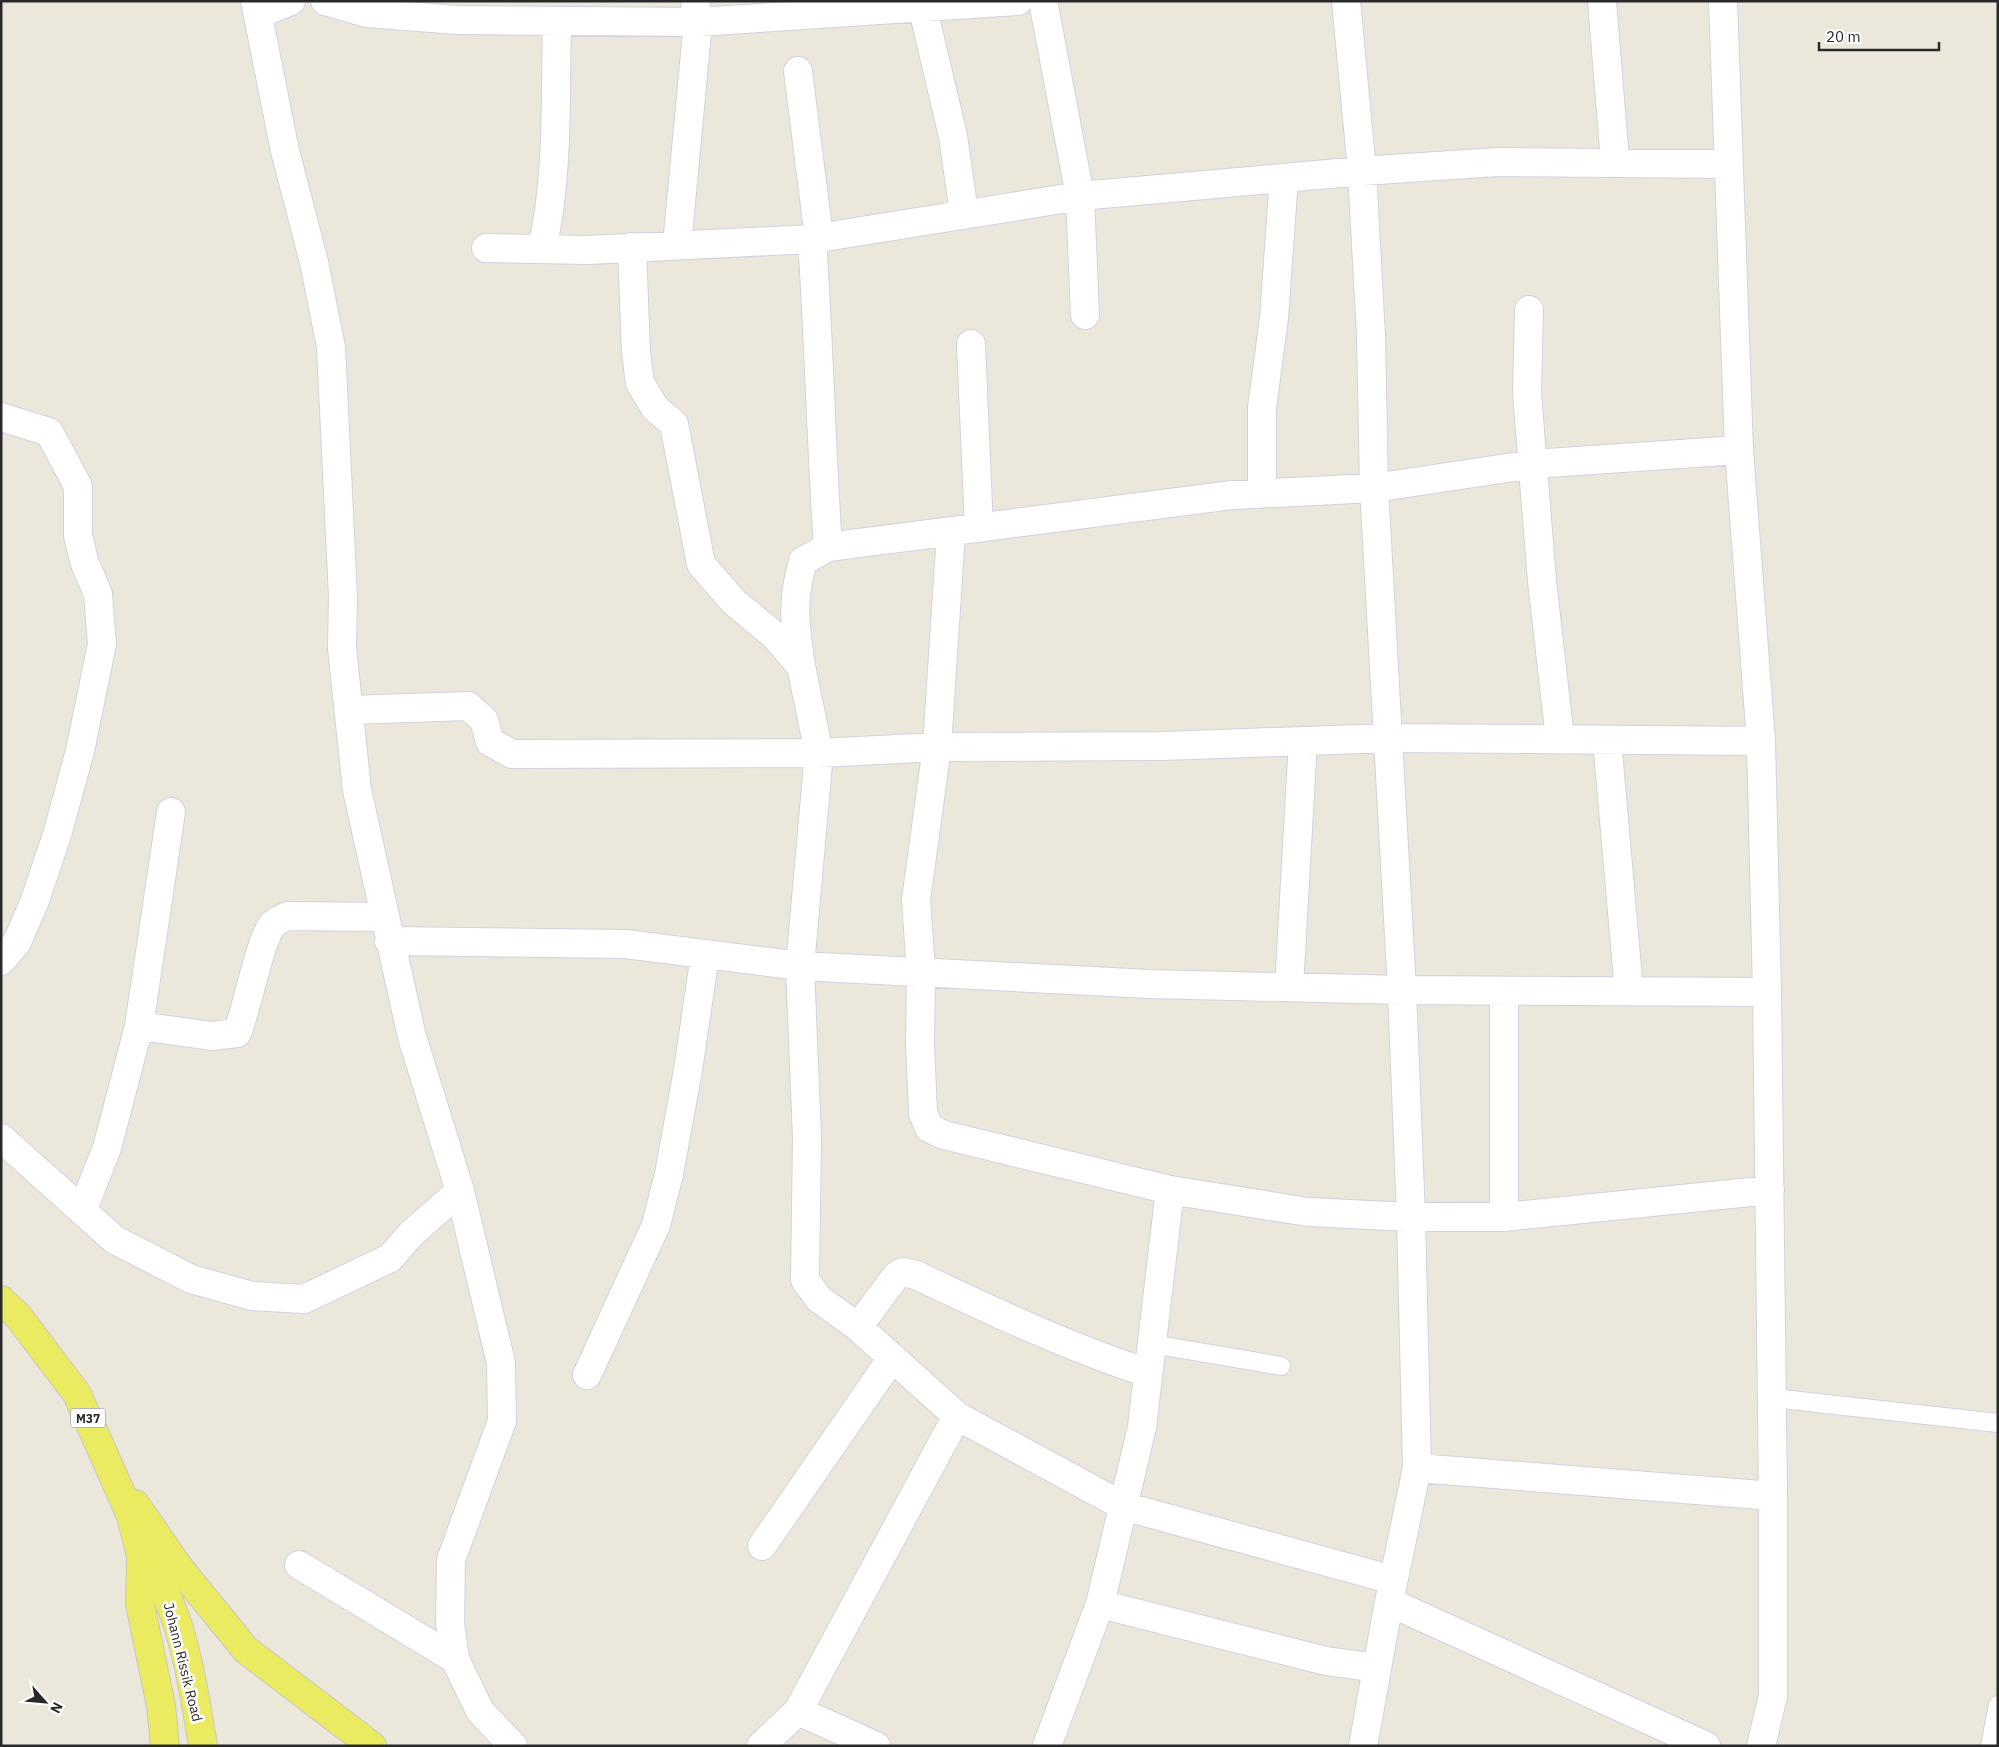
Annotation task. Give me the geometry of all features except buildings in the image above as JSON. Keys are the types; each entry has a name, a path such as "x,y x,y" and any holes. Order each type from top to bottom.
{"main road":[{"name":"Johann Rissik Road","path":"1,1300 18,1316 77,1394 114,1474 131,1516 142,1556 168,1598 179,1632 196,1703 203,1746"},
{"path":"114,1474 180,1569 246,1650 372,1746"},
{"name":"Johann Rissik Road","path":"142,1556 140,1604 161,1706 165,1746"}],"street":[{"path":"291,1 256,7 285,150 314,262 331,347 343,597 342,648 358,790 412,1037 460,1191 501,1363 502,1421 451,1560 450,1623 455,1659 480,1712 513,1746"},
{"path":"325,1 367,13 457,20 558,21 696,12 1018,1"},
{"path":"1043,1 1080,196 1085,316"},
{"path":"1346,1 1362,170 1371,336 1374,488 1390,738 1402,990 1411,1217 1417,1468 1376,1668 1363,1746"},
{"path":"1602,1 1615,162"},
{"path":"1723,1 1739,450 1761,741 1767,992 1774,1496 1773,1696 1761,1746"},
{"path":"921,4 953,136 964,213"},
{"path":"678,245 696,12"},
{"path":"542,250 549,219 554,170 558,21"},
{"path":"798,71 816,239 821,449 828,547"},
{"path":"486,248 542,250 816,239 964,213 1080,196 1362,170 1497,162 1728,164"},
{"path":"1262,494 1262,408 1274,318 1284,178"},
{"path":"632,247 636,353 640,384 655,408 674,424 701,564 734,602 774,635 801,666"},
{"path":"1529,310 1527,393 1552,676 1560,740"},
{"path":"971,344 979,528"},
{"path":"1,417 49,432 78,486 78,535 84,561 98,594 102,644 80,751 57,835 34,903 17,942 1,961"},
{"path":"1706,1746 1391,1591 1123,1506 957,1416 858,1327 819,1298 804,1280 807,1138 800,966 819,754 801,666 794,613 795,589 803,561 828,547 1232,495 1374,488 1533,464 1739,450"},
{"path":"951,532 937,747 916,900 920,972 920,1044 923,1113 929,1128 944,1136 1170,1190 1308,1212 1411,1217 1504,1217 1770,1190"},
{"path":"349,710 468,706 484,720 490,742 512,754 819,754 937,747 1162,746 1390,738 1761,741"},
{"path":"1607,740 1629,991"},
{"path":"1289,987 1303,741"},
{"path":"82,1211 108,1148 139,1026 171,812"},
{"path":"139,1026 212,1036 237,1033 244,1016 265,939 273,924 287,916 387,929 624,944 800,966 1150,984 1402,990 1767,992"},
{"path":"587,1375 656,1225 669,1174 688,1070 705,954"},
{"path":"1504,991 1504,1217"},
{"path":"1,1138 115,1240 191,1278 252,1296 304,1299 390,1258 412,1233 460,1191"},
{"path":"1047,1746 1100,1604 1142,1427 1170,1190"},
{"path":"858,1327 896,1276 902,1272 916,1275 1054,1338 1148,1373"},
{"path":"762,1546 892,1358"},
{"path":"762,1746 798,1711 957,1416"},
{"path":"1417,1468 1774,1496"},
{"path":"299,1565 455,1659"},
{"path":"1100,1604 1326,1661 1376,1668"},
{"path":"798,1711 876,1746"}],"lane":[{"path":"1152,1344 1280,1366"},
{"path":"1772,1398 1998,1423"},
{"path":"1990,1746 1998,1705"}]}
